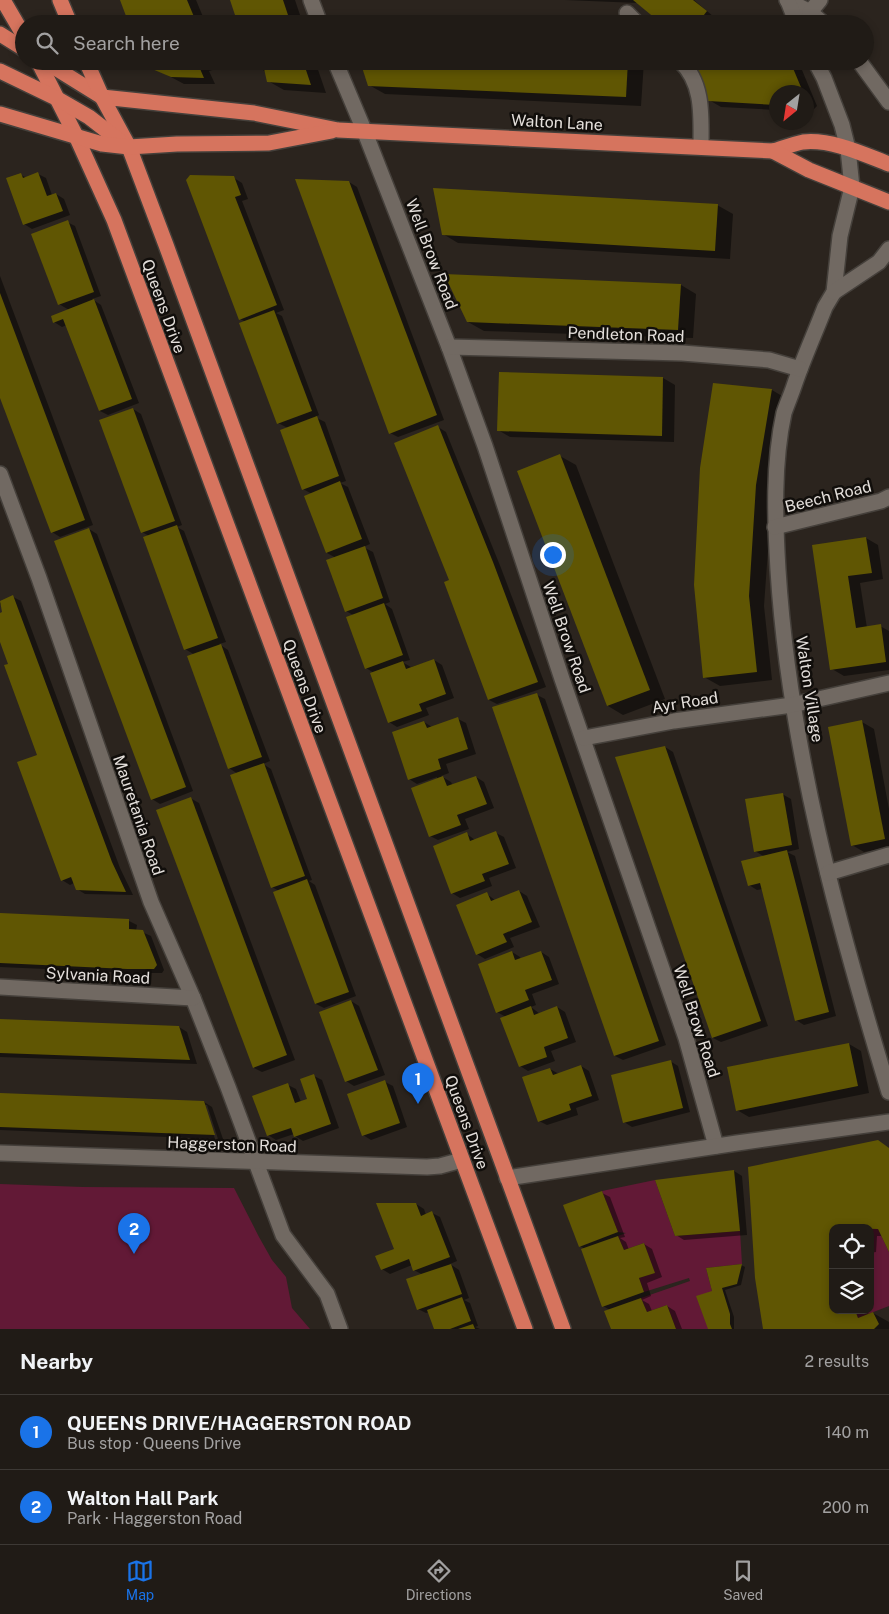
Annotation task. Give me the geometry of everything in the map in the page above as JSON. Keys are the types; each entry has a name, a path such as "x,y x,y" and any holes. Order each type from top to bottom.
{"highway":[{"path":"3,0 15,21"},
{"path":"60,0 66,15"},
{"path":"0,34 15,43"},
{"name":"Queens Drive","path":"42,70 76,136 114,220 525,1329"},
{"path":"58,70 102,97 76,136"},
{"name":"Queens Drive","path":"90,70 129,147 563,1329"},
{"path":"0,71 56,98 89,117 129,147"},
{"name":"Walton Lane","path":"102,97 254,113 338,130"},
{"name":"Walton Lane","path":"0,114 102,144 129,147 177,144 269,143 338,130 364,130 773,151 802,142 818,142 848,149 889,164"},
{"name":"Walton Lane","path":"773,151 809,170 889,202"}],"street":[{"path":"311,0 317,15"},
{"path":"787,0 814,15"},
{"path":"787,0 793,15"},
{"path":"810,12 820,0"},
{"name":"Well Brow Road","path":"339,70 449,347 485,446 686,1038 716,1146"},
{"path":"689,70 695,82 700,100 701,147"},
{"name":"Walton Village","path":"820,70 842,125 848,149 852,187 840,236 834,292"},
{"path":"866,70 889,102"},
{"name":"Walton Village","path":"889,249 878,262 834,292 825,307 784,412 778,463 775,527 781,614 792,705 828,873 889,1092"},
{"name":"Pendleton Road","path":"449,347 682,353 770,360 800,369"},
{"name":"Mauretania Road","path":"0,474 39,578 151,902 193,998 257,1162 283,1235 327,1294 340,1329"},
{"name":"Beech Road","path":"775,527 881,501 889,497"},
{"name":"Ayr Road","path":"584,738 674,720 792,705 889,683"},
{"path":"828,873 889,856"},
{"name":"Sylvania Road","path":"0,986 193,998"},
{"path":"507,1178 889,1122"},
{"name":"Haggerston Road","path":"0,1153 427,1167 440,1166 462,1160"}],"shaded area":[{"path":"655,1180 675,1236 740,1231 742,1264 706,1268 712,1291 708,1329 676,1329 667,1305 647,1312 641,1298 690,1281 689,1278 644,1292 639,1278 654,1273 644,1243 624,1250 618,1236 626,1233 618,1232 602,1191"},
{"path":"0,1184 83,1187 234,1188 272,1260 286,1277 292,1308 310,1329 0,1329"},
{"path":"874,1228 878,1229 889,1252 889,1306 874,1312"},
{"path":"856,1314 868,1314 858,1318"}],"building":[{"path":"120,0 187,0 193,15 126,15"},
{"path":"230,0 283,0 288,15 235,15"},
{"path":"633,0 693,0 707,11 704,15 651,15"},
{"path":"154,70 201,70 204,78 171,77"},
{"path":"264,70 306,70 311,85 267,82"},
{"path":"363,70 628,70 626,97 368,86"},
{"path":"694,70 794,70 800,85 769,85 769,105 708,101"},
{"path":"38,172 47,196 56,193 63,211 23,225 6,178 21,173 23,178"},
{"path":"190,175 234,176 241,195 235,197 277,305 239,320 186,180"},
{"path":"295,179 349,181 437,415 389,434"},
{"path":"433,188 718,204 715,251 442,235"},
{"path":"68,220 94,292 58,305 31,234"},
{"path":"444,274 681,284 678,330 467,322"},
{"path":"0,293 85,520 51,533 0,398"},
{"path":"94,299 132,399 99,411 63,319 53,323 51,316"},
{"path":"274,310 312,411 277,424 239,323"},
{"path":"499,372 663,377 662,436 497,431"},
{"path":"713,383 772,389 756,485 749,596 757,672 703,678 694,585 700,468"},
{"path":"133,408 175,521 141,533 99,420"},
{"path":"317,416 339,476 302,490 280,430"},
{"path":"438,425 493,562 538,682 488,700 444,582 449,580 394,443"},
{"path":"560,454 650,690 607,706 517,471"},
{"path":"340,481 362,539 326,553 304,496"},
{"path":"177,525 218,638 184,650 143,537"},
{"path":"89,528 186,787 151,800 54,541"},
{"path":"866,537 872,573 848,576 856,628 881,624 886,662 830,670 812,545"},
{"path":"365,546 383,598 345,612 326,560"},
{"path":"13,595 112,862 126,892 76,890 71,877 61,881 17,762 37,755 4,665 8,664 0,642 0,613 2,612 0,601"},
{"path":"384,603 403,655 365,669 346,617"},
{"path":"221,644 262,757 228,769 187,656"},
{"path":"434,659 446,694 419,704 422,711 388,723 370,673 403,661 406,669"},
{"path":"537,693 659,1041 614,1056 492,707"},
{"path":"458,717 468,749 438,759 441,769 408,780 392,732 424,721 427,728"},
{"path":"862,720 885,839 851,846 828,727"},
{"path":"665,746 761,1021 712,1038 615,757"},
{"path":"264,763 305,876 271,888 230,775"},
{"path":"443,776 447,786 476,776 487,804 457,815 461,825 429,837 411,788"},
{"path":"783,793 792,845 754,852 745,799"},
{"path":"191,797 287,1055 253,1068 156,810"},
{"path":"496,831 509,864 482,874 485,881 451,894 433,846 467,832 470,841"},
{"path":"787,850 829,1012 795,1021 760,883 748,886 741,861"},
{"path":"307,879 349,992 315,1004 273,892"},
{"path":"519,890 532,922 503,934 507,942 476,955 456,905 487,892 491,901"},
{"path":"0,913 129,919 129,929 143,930 157,965 154,969 127,969 0,963"},
{"path":"512,951 515,960 541,951 552,980 525,990 529,1000 496,1013 478,964"},
{"path":"351,1000 378,1070 345,1082 319,1012"},
{"path":"531,1006 534,1015 557,1006 568,1038 544,1047 547,1057 519,1067 500,1018"},
{"path":"0,1019 179,1026 190,1060 0,1053"},
{"path":"849,1043 858,1086 736,1111 727,1067"},
{"path":"671,1060 683,1108 623,1123 611,1075"},
{"path":"581,1065 592,1096 569,1104 571,1110 538,1122 522,1077 550,1068 553,1075"},
{"path":"314,1074 331,1124 294,1137 291,1128 267,1136 252,1096 288,1083 295,1103 307,1099 300,1079"},
{"path":"385,1080 400,1123 362,1136 347,1094"},
{"path":"0,1093 204,1101 215,1135 0,1127"},
{"path":"878,1140 889,1148 889,1252 878,1229 874,1229 874,1224 829,1224 829,1314 856,1314 858,1318 874,1314 879,1324 874,1329 763,1329 755,1278 748,1167"},
{"path":"734,1170 740,1231 675,1236 655,1180"},
{"path":"602,1191 618,1232 579,1247 563,1205"},
{"path":"376,1203 416,1203 421,1216 432,1211 450,1257 413,1271 409,1259 381,1270 375,1256 394,1249"},
{"path":"618,1236 624,1250 644,1243 655,1273 639,1278 644,1292 602,1307 581,1249"},
{"path":"451,1264 462,1294 417,1310 406,1279"},
{"path":"742,1264 737,1284 722,1288 730,1314 732,1329 708,1329 696,1296 712,1291 706,1268"},
{"path":"462,1297 471,1321 450,1329 434,1329 427,1310"},
{"path":"641,1298 647,1312 667,1305 676,1329 611,1329 604,1311"},
{"path":"473,1324 475,1329 458,1329"}],"place":[{"name":"QUEENS DRIVE/HAGGERSTON ROAD","path":"418,1104"},
{"name":"Walton Hall Park","path":"134,1254"}]}
